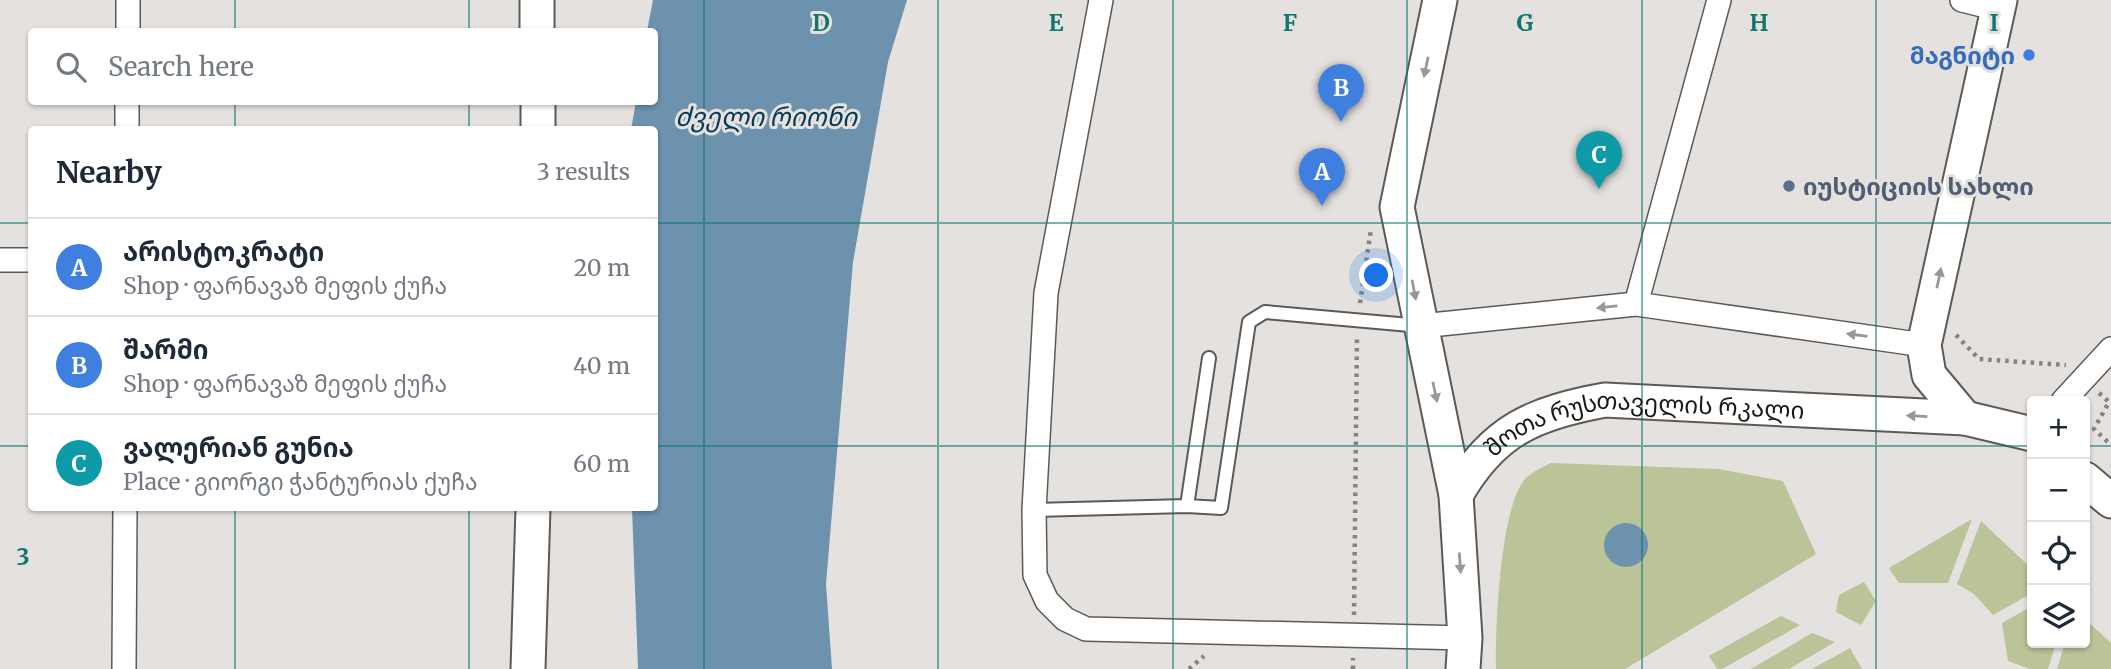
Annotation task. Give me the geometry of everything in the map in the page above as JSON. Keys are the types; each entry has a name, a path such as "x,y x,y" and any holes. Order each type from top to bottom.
{"main road":[{"path":"537,0 537,28"},
{"path":"1440,0 1397,207 1456,495 1464,654"},
{"path":"1965,418 1928,375 1924,345 1999,4"},
{"path":"538,105 538,126"},
{"name":"შოთა რუსთაველის რკალი","path":"1456,495 1478,461 1506,433 1559,408 1605,400 1965,418 2027,433"},
{"path":"2090,483 2111,501"},
{"path":"528,669 533,511"}],"street":[{"path":"128,0 128,28"},
{"path":"1101,0 1046,293 1034,510 1035,575 1047,601 1065,620 1086,628 1464,654"},
{"path":"1636,304 1719,0"},
{"path":"1962,0 1999,4"},
{"path":"127,126 128,105"},
{"path":"0,260 28,260"},
{"path":"1421,326 1636,304 1924,345"},
{"path":"2068,396 2111,349"},
{"path":"124,669 125,511"}],"lane":[{"path":"1034,510 1187,506 1221,508 1249,322 1265,312 1421,326"},
{"path":"1187,506 1209,358"}],"path":[{"path":"1955,333 1979,359 2064,363 2109,402 2094,429 2111,445"}],"green space":[{"path":"1551,463 1718,469 1783,481 1816,554 1625,669 1496,669 1501,568 1511,512 1518,491 1527,477"},
{"path":"1972,519 1948,583 1899,583 1889,568"},
{"path":"1981,521 2027,564 2027,596 1993,615 1974,594 1957,584"},
{"path":"1864,582 1876,601 1861,625 1836,612 1839,595"},
{"path":"2027,609 2027,648 2054,648 2048,669 2030,669 2008,661 2002,623"},
{"path":"1781,616 1800,625 1722,669 1717,669 1709,656"},
{"path":"2090,624 2111,643 2111,669 2057,669 2063,648 2090,648"},
{"path":"1812,633 1835,642 1789,669 1751,669"},
{"path":"1850,648 1862,669 1812,669"}],"water":[{"name":"ძველი რიონი","path":"653,0 907,0 888,62 853,262 826,584 832,669 638,669 632,511 658,511 658,126 632,126 635,105 658,105 658,28 648,28"},
{"path":"1626,523 1635,524 1642,529 1647,536 1647,554 1642,561 1635,566 1626,567 1617,566 1610,561 1605,554 1604,545 1605,536 1610,529 1617,524"}],"place":[{"name":"მაგნიტი","path":"2029,55"},
{"name":"შარმი","path":"1341,122"},
{"name":"იუსტიციის სახლი","path":"1789,186"},
{"name":"ვალერიან გუნია","path":"1599,189"},
{"name":"არისტოკრატი","path":"1322,206"}]}
